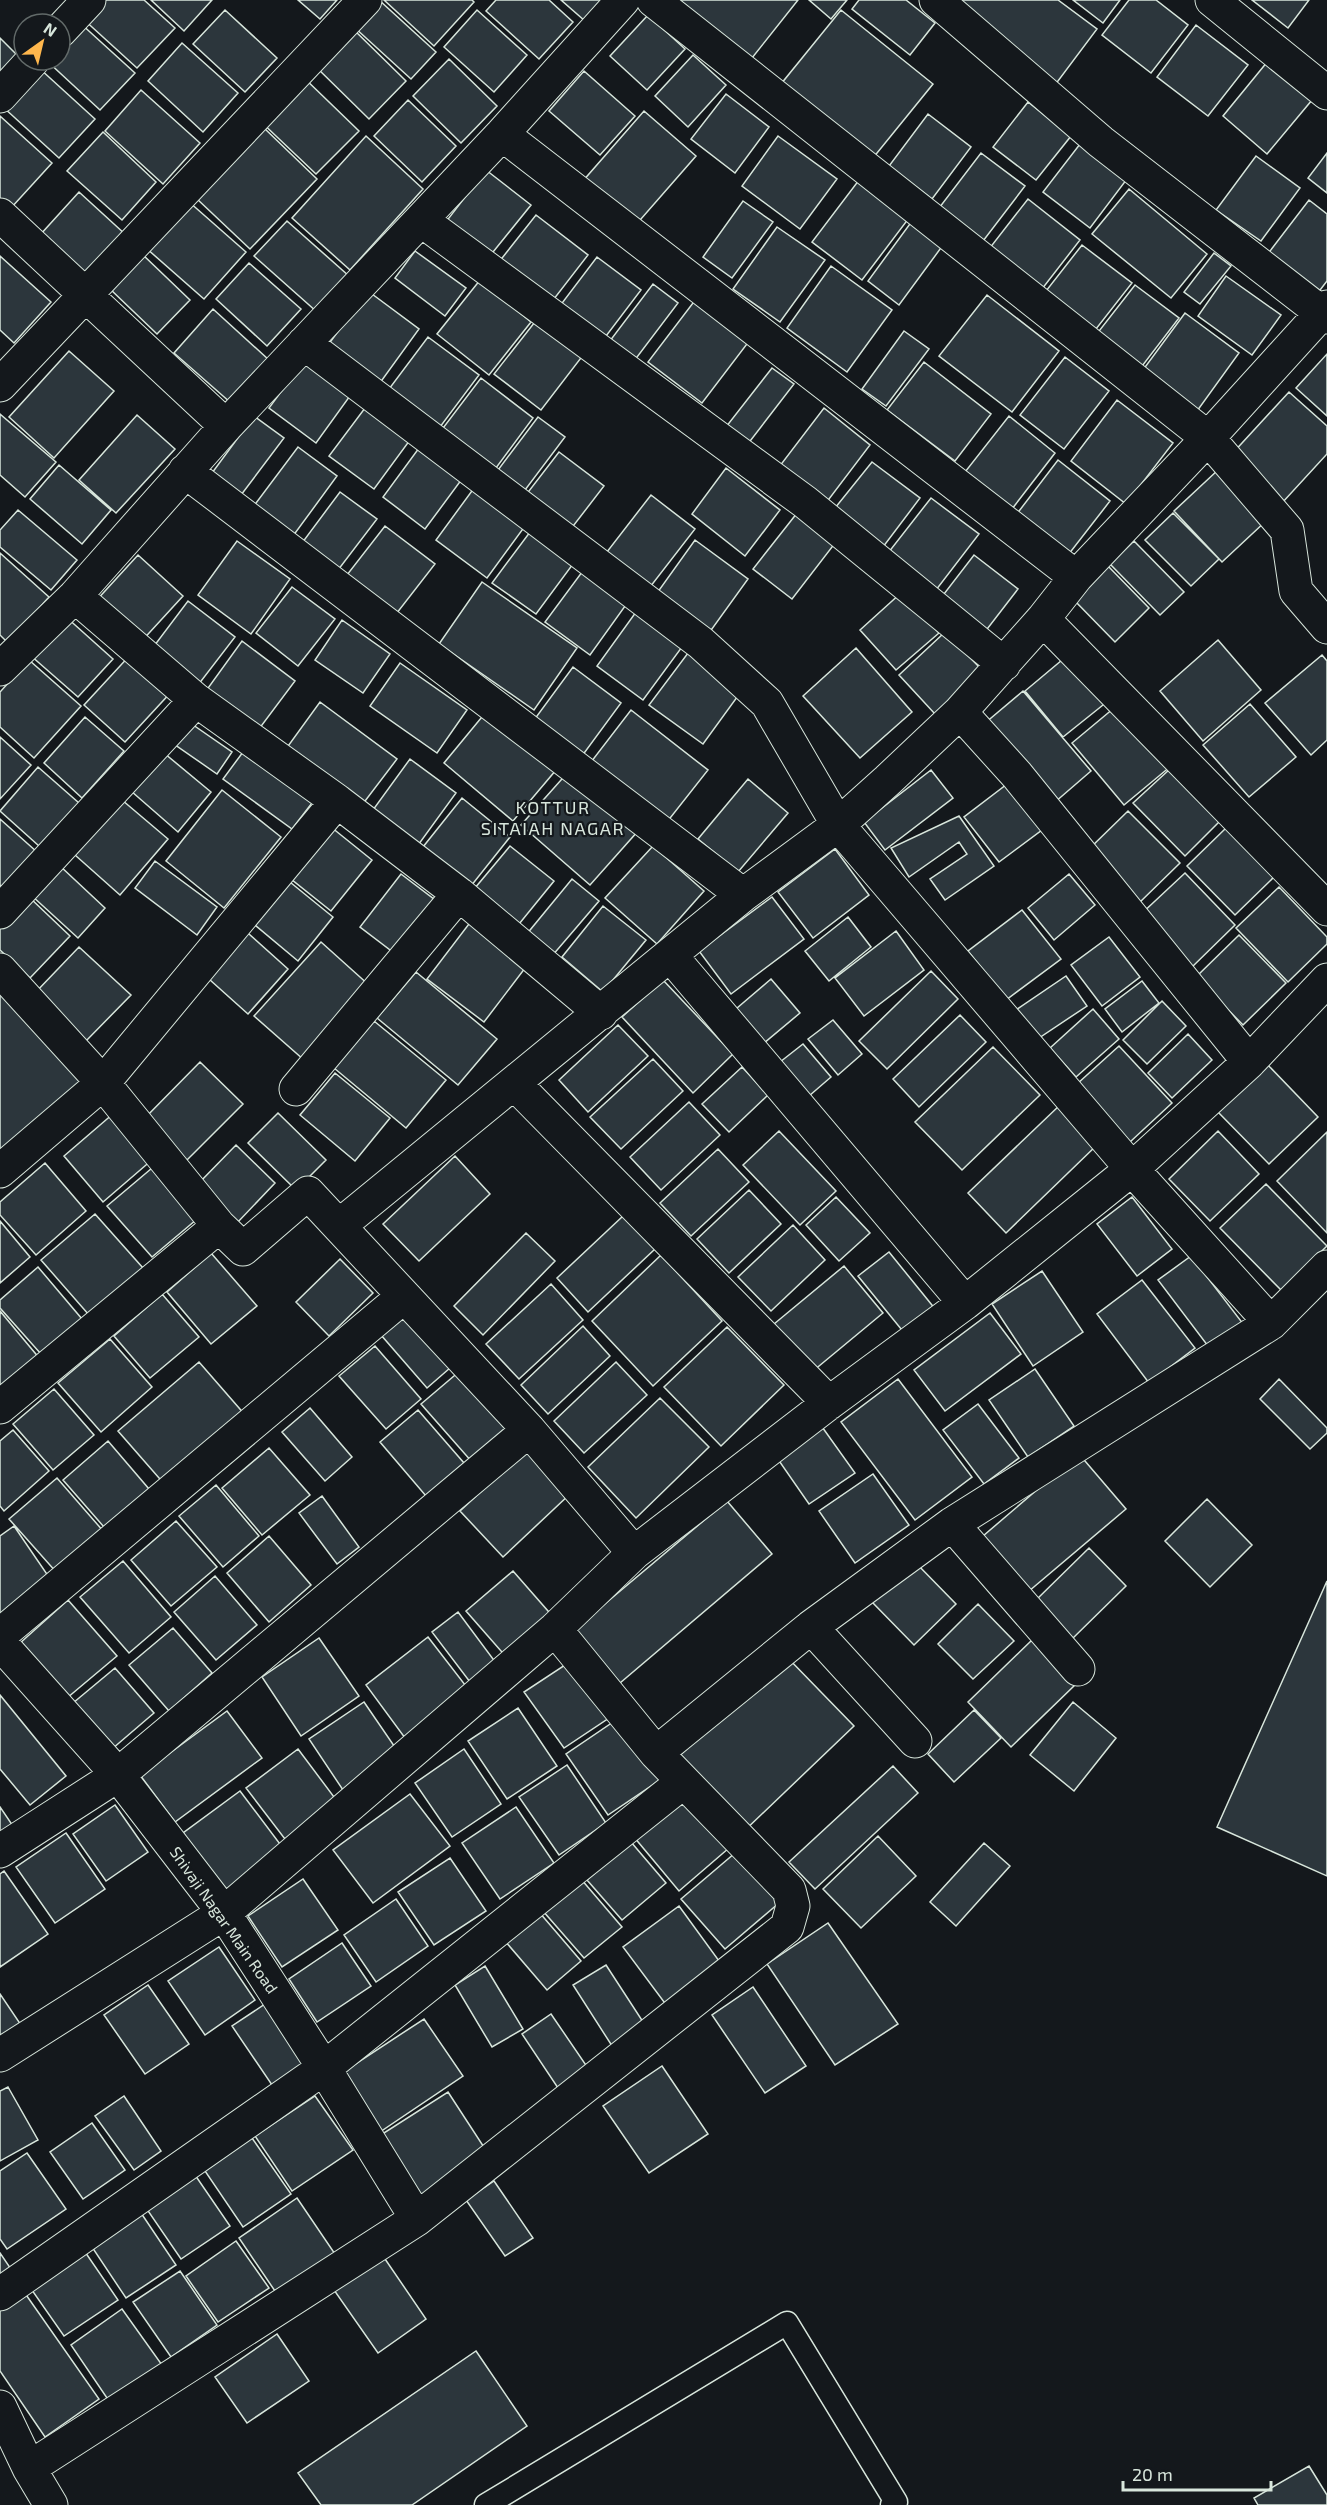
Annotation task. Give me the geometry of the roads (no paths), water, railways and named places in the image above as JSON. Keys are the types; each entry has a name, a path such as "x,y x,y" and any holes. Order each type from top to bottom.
{"street":[{"path":"72,18 89,0"},
{"path":"0,385 365,0"},
{"path":"0,669 75,596 226,426 502,134 623,0"},
{"path":"653,0 1208,438 1287,530 1296,591 1327,627"},
{"path":"339,1226 743,895 838,825 960,712 1043,620 1076,577 1325,312 1101,142 936,0"},
{"path":"1212,0 1327,93"},
{"path":"0,96 22,72"},
{"path":"502,134 1076,577"},
{"path":"0,214 226,426"},
{"path":"421,220 805,502 1004,664"},
{"path":"304,343 709,650 768,703 838,825 1132,1169 1271,1323"},
{"path":"185,471 743,895"},
{"path":"75,596 196,700 337,801 459,894 601,1013"},
{"path":"1043,620 1327,909"},
{"path":"0,912 196,700"},
{"path":"960,712 1017,775 1249,1062"},
{"path":"0,1171 103,1083 337,801"},
{"path":"296,1089 459,894"},
{"path":"670,955 965,1303"},
{"path":"0,970 103,1083 219,1226 243,1249 308,1193 529,1430 634,1553"},
{"path":"0,2055 224,1913 555,1629 634,1553 829,1403 965,1303 1132,1169 1249,1062 1327,981"},
{"path":"513,1083 829,1403"},
{"path":"0,1407 219,1226"},
{"path":"656,1753 811,1627 952,1524 1271,1323 1327,1267"},
{"path":"0,1635 404,1297"},
{"path":"0,1851 118,1775 529,1430"},
{"path":"952,1524 1078,1669"},
{"path":"811,1627 915,1741"},
{"path":"29,2468 417,2219 787,1927 793,1906 789,1890 656,1753 555,1629"},
{"name":"Shivaji Nagar Main Road","path":"0,1643 118,1775 224,1913 324,2068 417,2219"},
{"path":"0,2294 324,2068 682,1782"},
{"path":"0,2407 29,2468 51,2505"}],"lane":[{"path":"486,2505 787,2323 896,2502 892,2505"}],"district":[{"name":"KOTTUR SITAIAH NAGAR","path":"553,818"}]}
